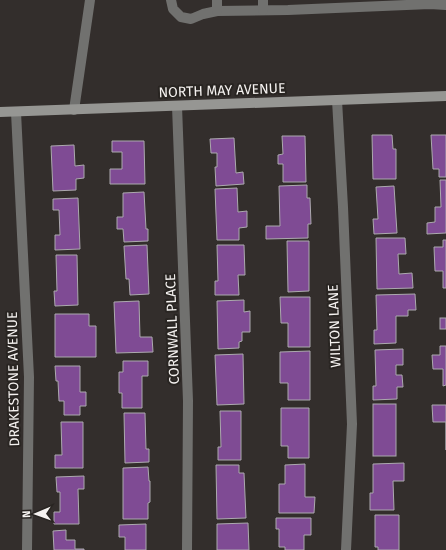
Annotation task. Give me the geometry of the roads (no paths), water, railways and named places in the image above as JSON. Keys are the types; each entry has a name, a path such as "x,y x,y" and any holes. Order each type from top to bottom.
{"main road":[{"name":"NORTH MAY AVENUE","path":"0,112 446,96"}],"street":[{"path":"74,110 90,0"},
{"path":"171,0 173,9 181,16 191,19 203,14 217,11 263,5 430,2 446,5"},
{"path":"217,0 217,11"},
{"name":"WILTON LANE","path":"337,100 352,424 346,550"},
{"name":"CORNWALL PLACE","path":"176,106 188,400 187,550"},
{"name":"DRAKESTONE AVENUE","path":"16,112 29,377 27,550"}]}
